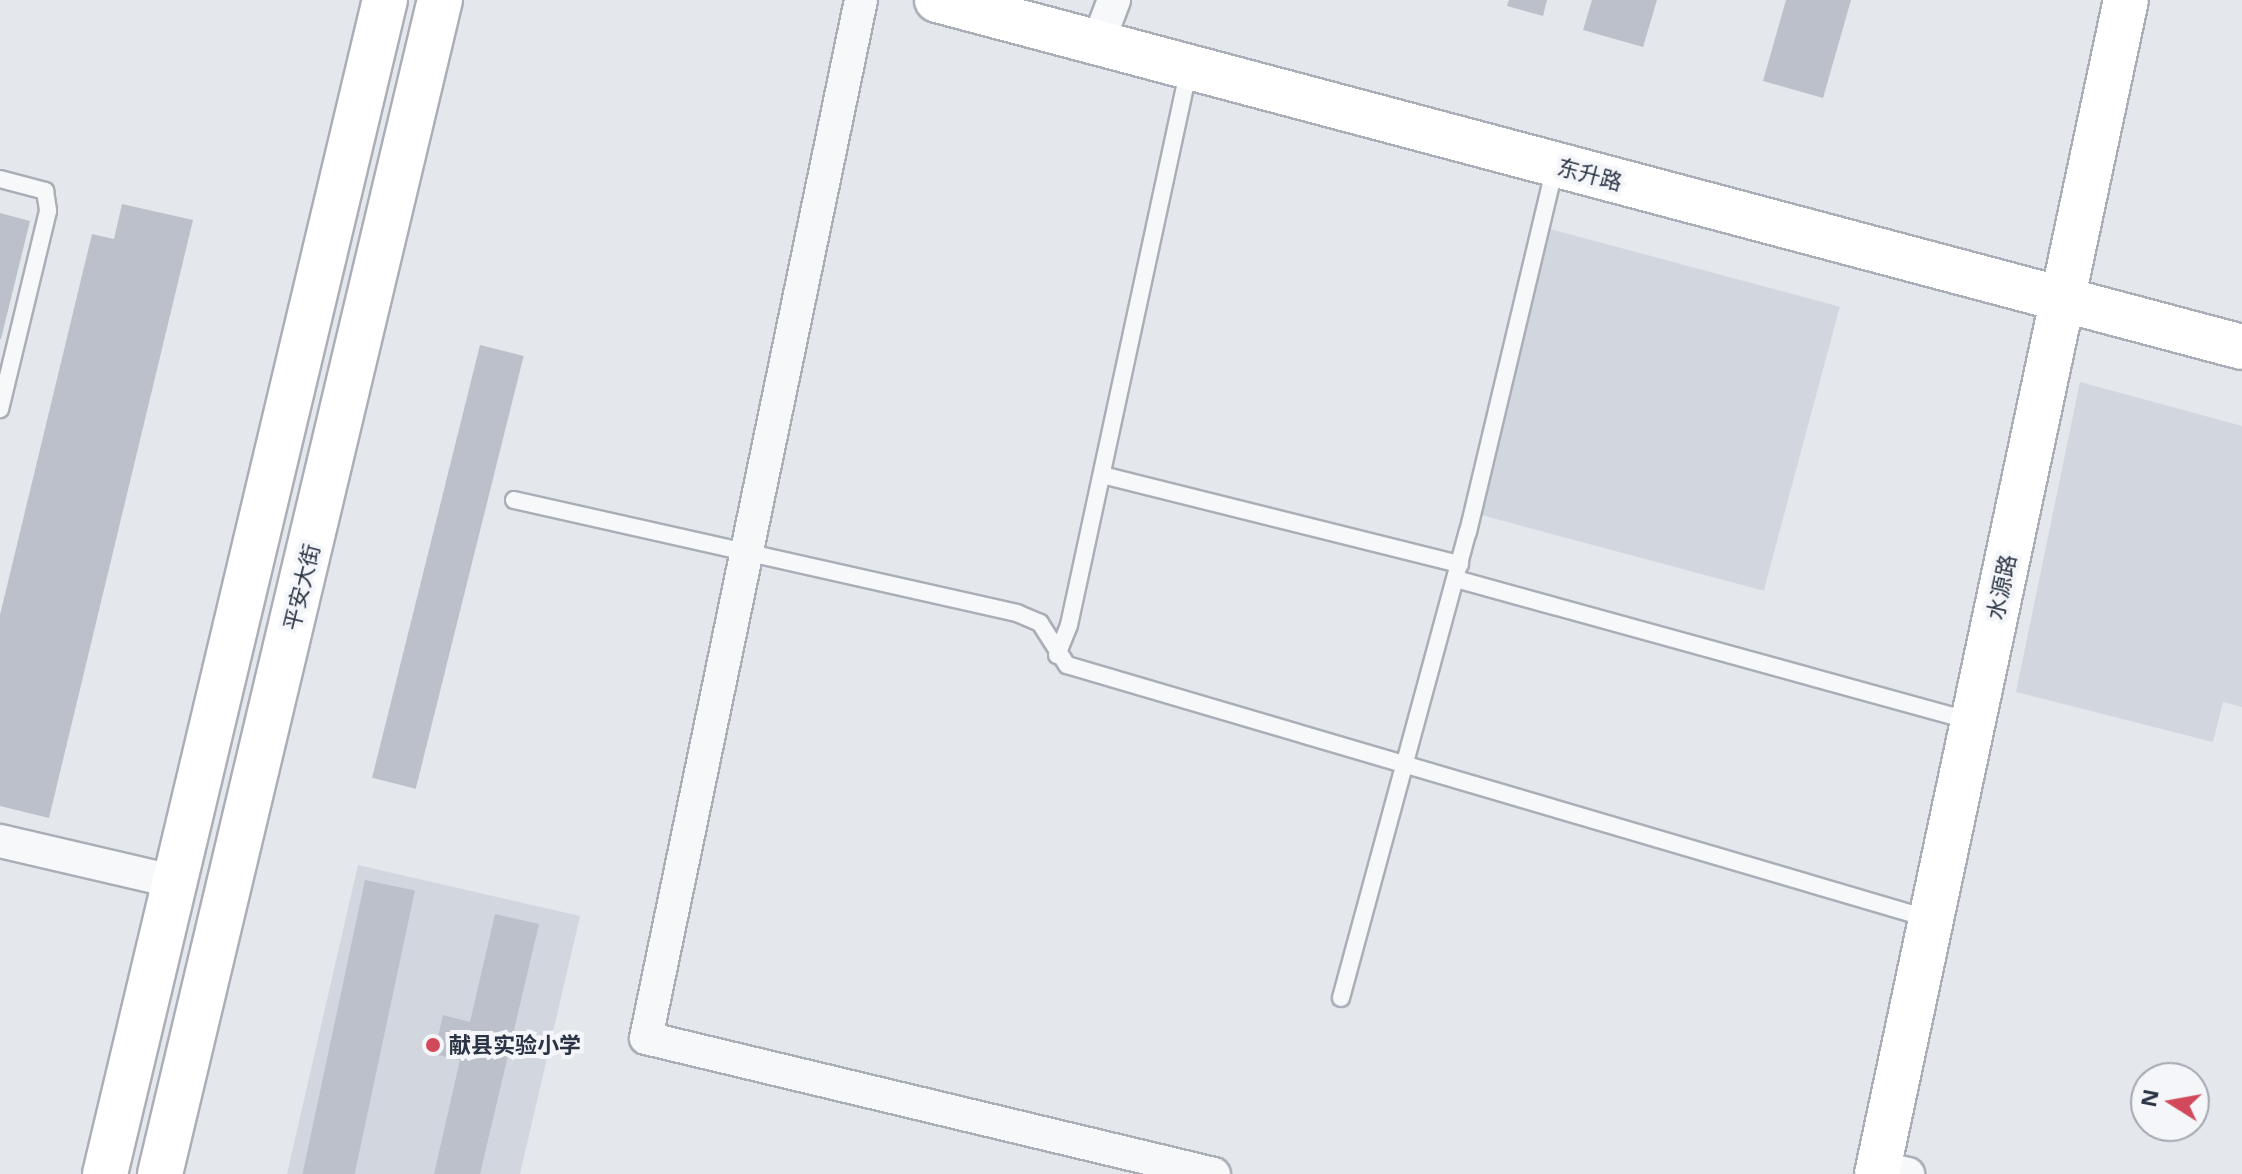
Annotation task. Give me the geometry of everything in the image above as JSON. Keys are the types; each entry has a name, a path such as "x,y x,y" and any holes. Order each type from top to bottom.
{"main road":[{"path":"105,1174 385,0"},
{"name":"平安大街","path":"160,1174 440,0"},
{"name":"东升路","path":"937,0 2242,347"},
{"name":"水源路","path":"1888,1172 1930,919 2126,0"}],"street":[{"path":"861,0 646,1038 1214,1174"},
{"path":"1098,42 1114,0"},
{"path":"0,841 176,882"}],"lane":[{"path":"1057,655 1069,625 1189,67"},
{"path":"1341,998 1458,572 1556,165"},
{"path":"0,179 45,191 48,211 0,409"},
{"path":"1102,475 1458,572 1973,722"},
{"path":"514,500 748,549 1017,613 1040,623 1057,655 1067,665 1930,919"}],"shaded area":[{"path":"1550,229 1840,307 1764,591 1474,513"},
{"path":"2080,382 2242,426 2242,707 2223,702 2213,742 2016,692"},
{"name":"献县实验小学","path":"358,865 580,916 520,1174 287,1174"}],"building":[{"path":"1509,0 1547,0 1543,16 1507,6"},
{"path":"1592,0 1657,0 1643,47 1583,30"},
{"path":"1786,0 1851,0 1823,98 1763,81"},
{"path":"122,204 193,220 49,818 0,806 0,615 92,234 114,239"},
{"path":"0,213 30,221 1,339 0,339"},
{"path":"480,345 524,356 416,789 372,778"},
{"path":"365,880 415,891 355,1174 303,1174"},
{"path":"495,914 539,924 480,1174 434,1174 460,1060 434,1054 443,1015 470,1022"}],"place":[{"name":"献县实验小学","path":"433,1045"}]}
